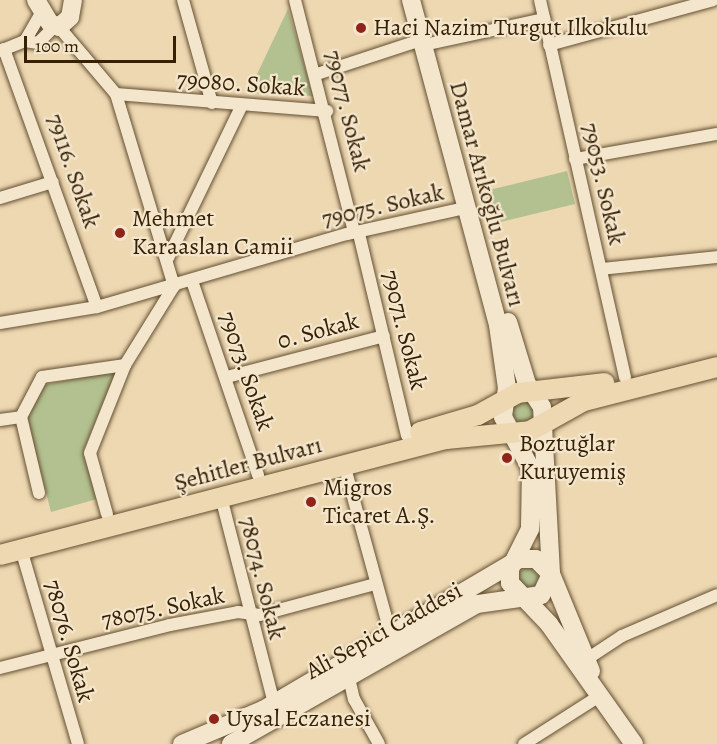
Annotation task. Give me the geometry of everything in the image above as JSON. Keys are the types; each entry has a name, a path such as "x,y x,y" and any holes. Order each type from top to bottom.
{"main road":[{"name":"Damar Arıkoğlu Bulvarı","path":"411,0 427,41 511,334 534,392"},
{"name":"Damar Arıkoğlu Bulvarı","path":"423,0 427,41 465,208 498,325 506,371 504,401"},
{"path":"39,5 64,17"},
{"path":"634,744 581,663 510,583 513,562 530,529 532,481 526,456 503,417 504,401 534,392 625,378 717,354"},
{"path":"512,432 530,431 584,401 717,367"},
{"path":"524,599 547,590 551,574 545,422 534,392"},
{"name":"Şehitler Bulvarı","path":"0,542 407,435 478,415 504,401"},
{"name":"Şehitler Bulvarı","path":"0,555 446,439 512,432"},
{"path":"513,562 536,559 551,574 581,663"},
{"name":"Ali Sepici Caddesi","path":"182,744 219,732 274,704 513,562"},
{"name":"Ali Sepici Caddesi","path":"231,744 477,604 524,599"}],"street":[{"path":"183,0 212,103"},
{"name":"79077. Sokak","path":"295,0 318,74 357,233"},
{"name":"79053. Sokak","path":"540,0 625,378"},
{"path":"549,45 713,0"},
{"path":"25,41 39,5"},
{"path":"2,50 25,41 39,43 64,17 77,44 116,94 168,258 174,286 125,366 90,453 107,514"},
{"path":"318,74 427,41 543,19"},
{"name":"79116. Sokak","path":"2,50 53,182 97,307"},
{"name":"79080. Sokak","path":"116,94 327,111"},
{"path":"168,258 242,105"},
{"path":"575,159 717,134"},
{"path":"0,198 53,182"},
{"name":"79075. Sokak","path":"0,323 97,307 357,233 465,208"},
{"name":"79071. Sokak","path":"357,233 407,435"},
{"path":"601,269 717,257"},
{"name":"79073. Sokak","path":"192,281 228,377 258,475"},
{"name":"0. Sokak","path":"228,377 384,336"},
{"path":"39,493 21,417 42,377 125,366"},
{"path":"0,420 21,417"},
{"path":"344,465 391,636"},
{"name":"78074. Sokak","path":"221,497 249,614 274,704"},
{"name":"78076. Sokak","path":"21,549 78,744"},
{"name":"78075. Sokak","path":"0,668 170,625 249,614 375,584"},
{"path":"581,663 622,636 717,595"},
{"path":"349,678 354,699 379,744"},
{"path":"524,744 601,695"}],"green space":[{"path":"288,9 313,96 248,93"},
{"path":"567,171 575,204 493,224 485,191"},
{"path":"116,371 84,449 97,499 51,512 27,418 44,385"},
{"path":"523,400 531,403 534,411 531,419 523,422 515,419 512,411 515,403"},
{"path":"529,565 540,577 534,588 525,589 516,575"}],"place":[{"name":"Haci Nazim Turgut Ilkokulu","path":"361,28"},
{"name":"Mehmet Karaaslan Camii","path":"120,233"},
{"name":"Boztuğlar Kuruyemiş","path":"507,458"},
{"name":"Migros Ticaret A.Ş.","path":"311,502"},
{"name":"Uysal Eczanesi","path":"214,719"}]}
